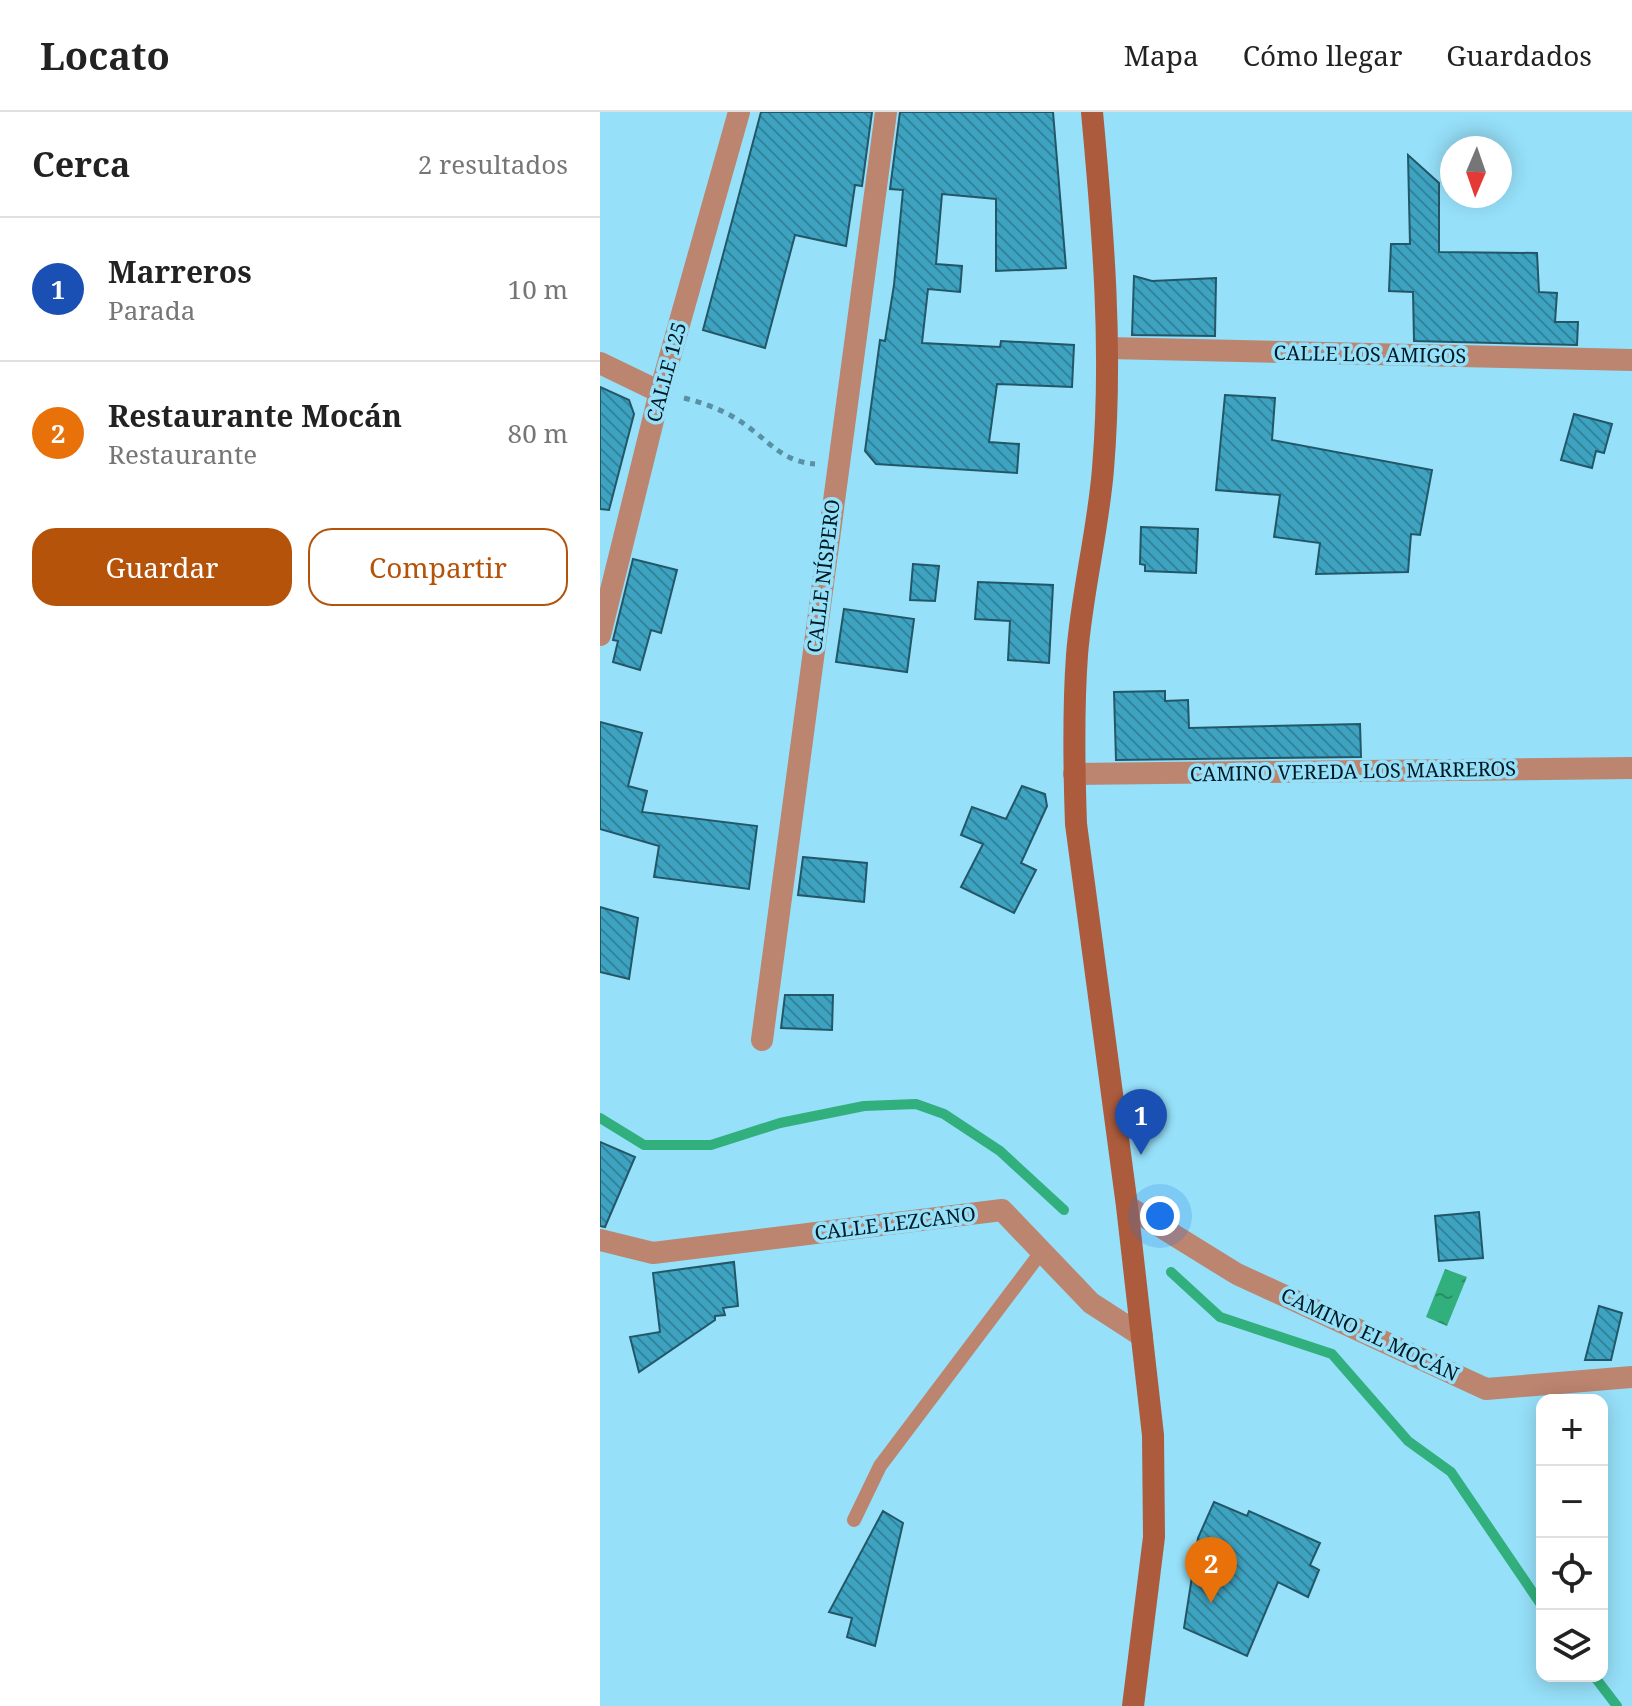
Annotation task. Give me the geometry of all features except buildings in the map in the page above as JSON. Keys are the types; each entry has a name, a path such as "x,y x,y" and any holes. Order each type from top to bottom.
{"main road":[{"path":"1092,112 1108,348 1103,470 1077,654 1074,774 1076,824 1127,1206 1153,1435 1154,1537 1133,1706"}],"street":[{"name":"CALLE 125","path":"600,635 660,392 739,112"},
{"name":"CALLE NÍSPERO","path":"762,1040 886,112"},
{"name":"CALLE LOS AMIGOS","path":"1108,348 1632,360"},
{"path":"600,363 660,392"},
{"name":"CAMINO VEREDA LOS MARREROS","path":"1074,774 1632,768"},
{"name":"CAMINO EL MOCÁN","path":"1127,1206 1237,1274 1486,1389 1632,1377"},
{"name":"CALLE LEZCANO","path":"600,1240 653,1253 1002,1210 1091,1303 1142,1336"}],"lane":[{"path":"854,1520 880,1466 1042,1251"}],"path":[{"path":"660,392 710,404 749,427 783,457 805,464 837,466"}],"water":[{"path":"1445,1269 1467,1277 1447,1326 1426,1317"}],"waterway":[{"path":"600,1118 644,1145 711,1145 780,1123 864,1106 916,1104 944,1114 1000,1151 1064,1210"},
{"path":"1171,1272 1220,1317 1332,1354 1408,1441 1451,1472 1536,1597"},
{"path":"1599,1682 1617,1706"}],"place":[{"name":"Marreros","path":"1141,1155"},
{"name":"Restaurante Mocán","path":"1211,1603"}]}
